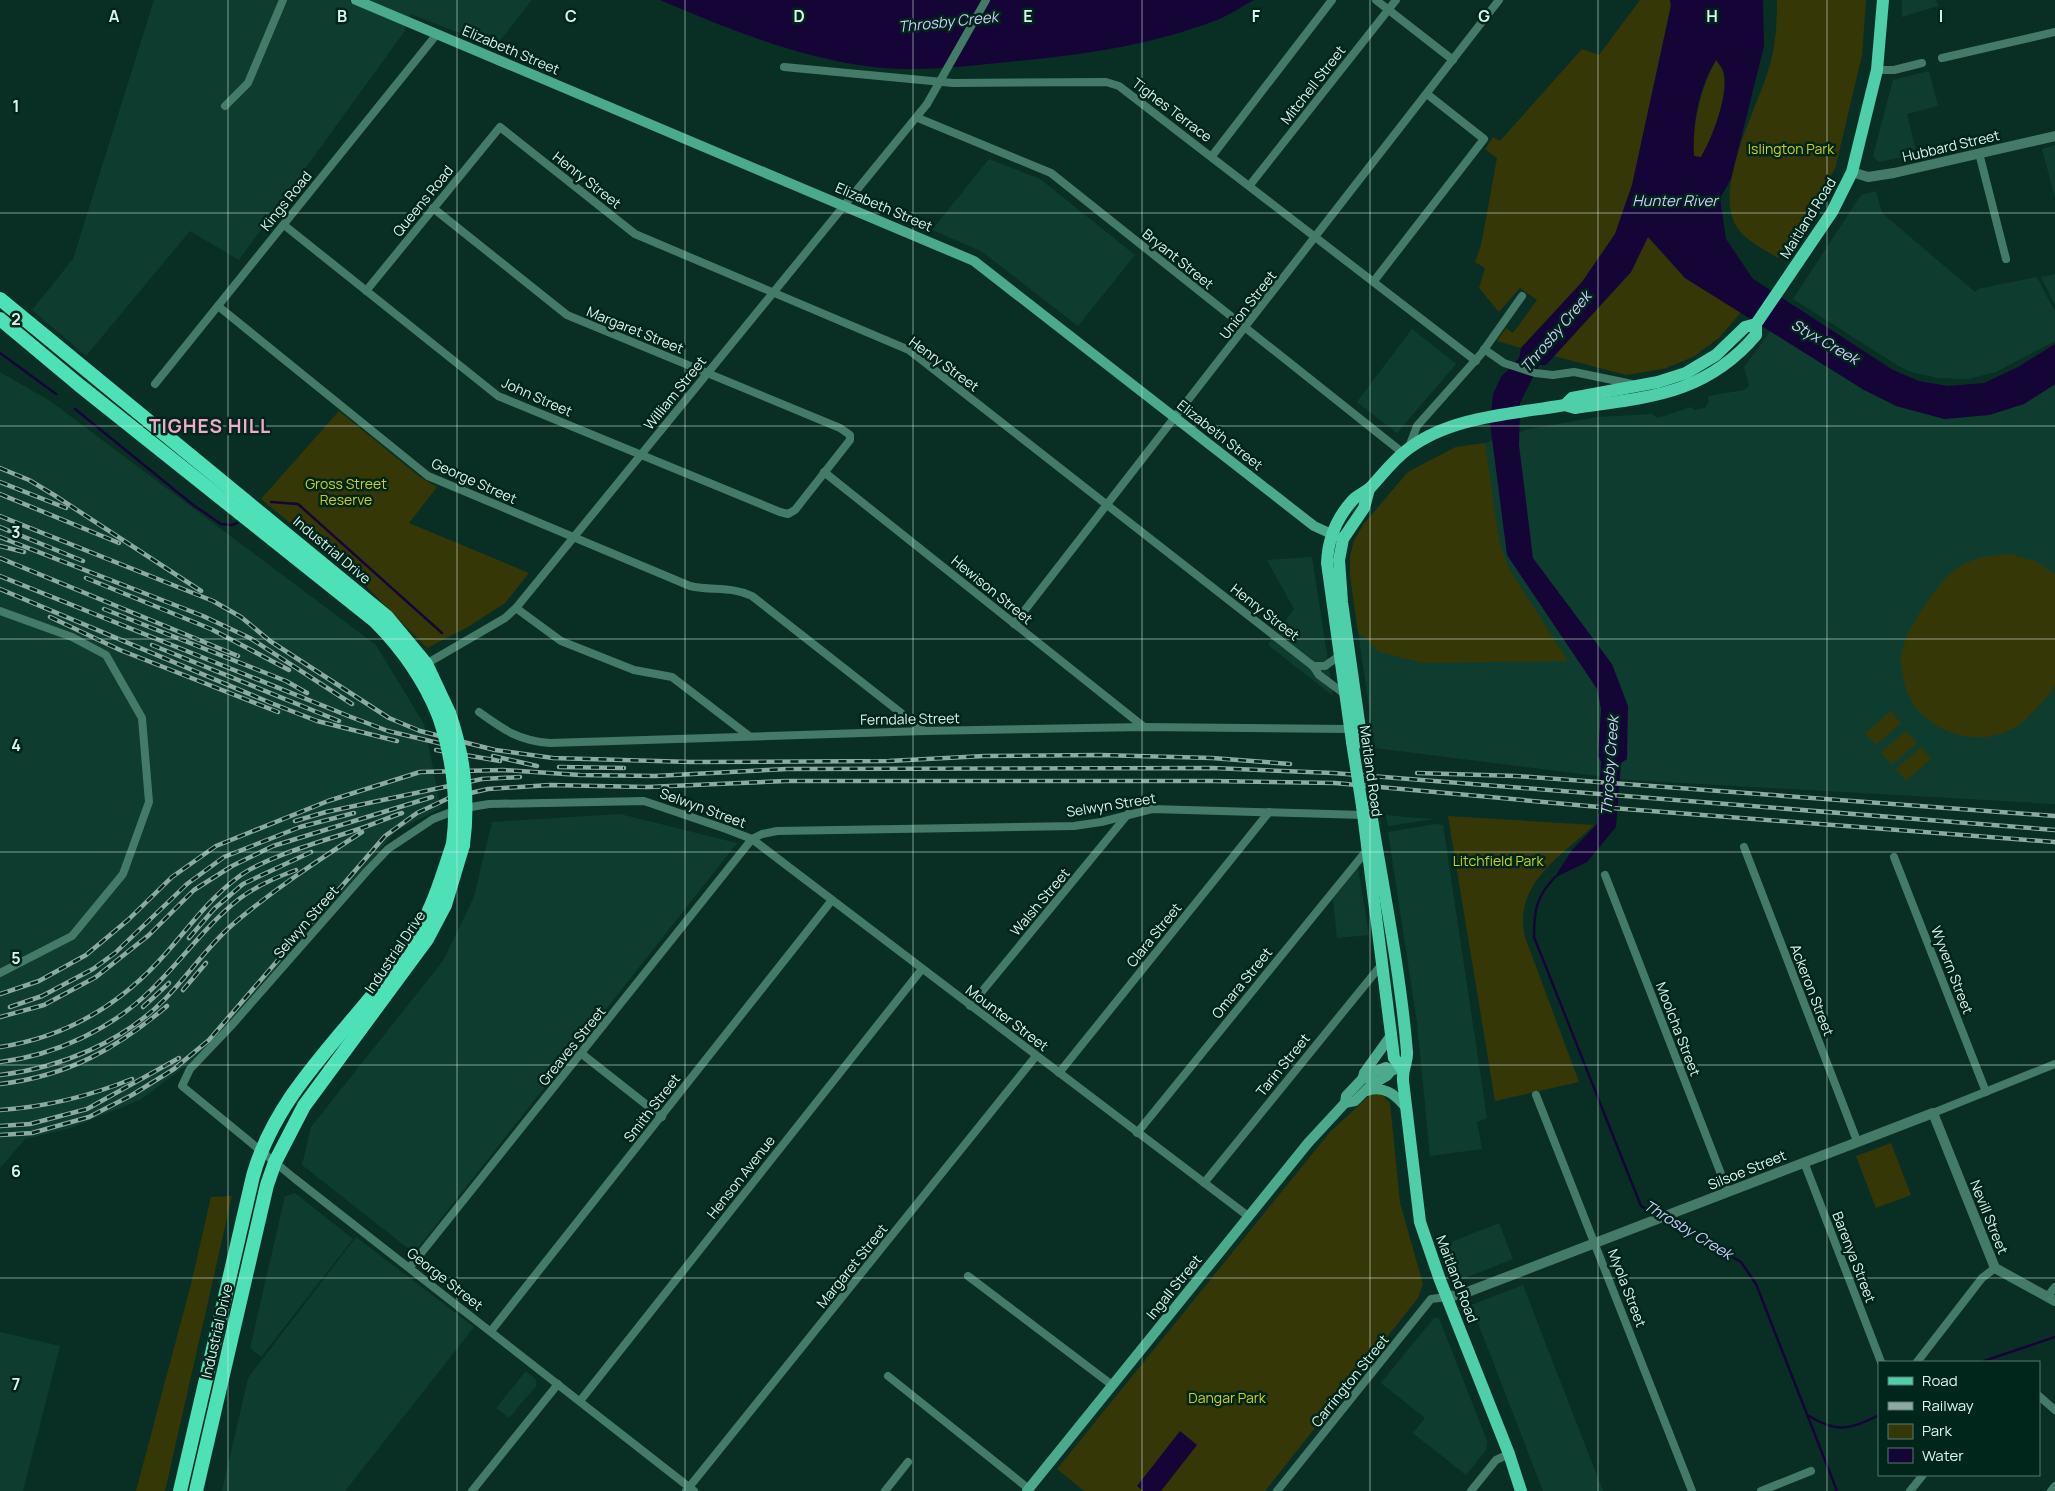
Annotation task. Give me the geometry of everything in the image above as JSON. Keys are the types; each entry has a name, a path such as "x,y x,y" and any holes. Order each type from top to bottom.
{"highway":[{"name":"Industrial Drive","path":"0,299 387,617 426,664 444,714 460,747 465,780 466,813 445,904 427,939 304,1106 275,1162 267,1185 196,1491"},
{"name":"Industrial Drive","path":"0,319 79,385 375,621 397,644 444,714"},
{"name":"Industrial Drive","path":"180,1491 253,1176 262,1151 294,1095 418,932 458,844"}],"main road":[{"name":"Elizabeth Street","path":"356,0 964,255 983,266 1318,528 1337,536"},
{"name":"Maitland Road","path":"1357,743 1350,729 1328,578 1328,551 1337,536 1364,508 1369,489 1406,450 1442,430 1485,419 1565,405 1575,408 1612,403 1689,386 1734,359 1756,335 1756,324 1832,212 1852,172 1877,70 1883,0"},
{"name":"Maitland Road","path":"1565,405 1572,398 1668,380 1694,369 1725,348 1745,327 1756,324"},
{"name":"Maitland Road","path":"1337,536 1340,551 1339,578 1365,809 1403,1005 1408,1057 1397,1070"},
{"name":"Maitland Road","path":"1365,809 1367,850 1394,1058 1407,1109 1418,1212 1429,1251 1509,1454 1521,1491"},
{"name":"Ingall Street","path":"1363,1078 1364,1073 1392,1034"},
{"name":"Ingall Street","path":"1028,1490 1248,1216 1308,1143 1345,1103 1346,1096 1363,1078 1381,1068 1397,1070"},
{"name":"Ingall Street","path":"1345,1103 1355,1101 1377,1081 1397,1070"},
{"name":"Ingall Street","path":"1364,1092 1375,1088 1387,1091 1407,1109"}],"street":[{"path":"225,106 248,83 283,0"},
{"name":"William Street","path":"426,664 505,618 516,608 575,538 844,205 923,111 986,0"},
{"path":"1212,156 1332,0"},
{"path":"1376,0 1453,60"},
{"name":"Mitchell Street","path":"1250,185 1396,0"},
{"name":"Union Street","path":"1014,624 1317,237 1499,0"},
{"path":"1942,58 2055,32"},
{"name":"Kings Road","path":"156,384 437,34"},
{"path":"1877,70 1894,70 1922,63"},
{"name":"Tighes Terrace","path":"784,67 952,83 1106,82 1119,86 1476,360"},
{"path":"1374,281 1484,139 1427,94"},
{"name":"Bryant Street","path":"923,111 1050,173 1246,328 1406,450"},
{"name":"Queens Road","path":"366,291 500,127"},
{"name":"Henry Street","path":"500,127 635,234 909,350 1313,666 1319,674 1346,695"},
{"name":"Hubbard Street","path":"1852,172 1868,177 1878,176 2055,136"},
{"path":"1979,153 2006,259"},
{"name":"Margaret Street","path":"433,208 567,315 840,428 850,435 850,440 824,472"},
{"name":"John Street","path":"284,224 498,396 780,512 790,513 795,510 824,472"},
{"path":"1406,450 1417,426 1430,409 1438,404 1476,360 1522,296"},
{"name":"George Street","path":"218,306 428,476 690,586 735,589 760,602 924,731"},
{"path":"1484,350 1504,363 1535,372 1553,375 1574,372 1639,386"},
{"path":"79,385 89,372"},
{"name":"Hewison Street","path":"824,472 1144,727"},
{"path":"516,608 561,640 634,670 672,677 749,736"},
{"path":"0,611 72,637 106,654 142,718 148,802 123,874 72,936 0,972"},
{"path":"1313,666 1325,666 1339,656"},
{"name":"Ferndale Street","path":"479,712 504,730 531,741 1144,727 1350,729"},
{"name":"Selwyn Street","path":"182,1086 190,1069 231,1026 366,871 388,849 433,819 459,809 489,804 644,800 752,839 762,834 777,831 1074,826 1101,822 1152,809 1268,812 1365,809"},
{"name":"Clara Street","path":"1059,1073 1268,812"},
{"name":"Walsh Street","path":"970,1006 1128,814"},
{"name":"Mounter Street","path":"752,839 1248,1216"},
{"name":"Greaves Street","path":"410,1267 752,839"},
{"name":"Ackeron Street","path":"1744,847 1857,1141"},
{"name":"Omara Street","path":"1137,1133 1367,850"},
{"name":"Wyvern Street","path":"1894,857 1986,1092"},
{"name":"Moolcha Street","path":"1605,875 1728,1192"},
{"name":"Smith Street","path":"492,1331 832,900"},
{"name":"Tarin Street","path":"1204,1183 1382,964"},
{"name":"Henson Avenue","path":"580,1401 922,969"},
{"path":"582,1054 662,1117"},
{"name":"Margaret Street","path":"690,1490 1036,1056"},
{"name":"Silsoe Street","path":"1447,1297 1462,1294 1678,1212 2055,1064"},
{"name":"George Street","path":"182,1086 275,1162 492,1331 690,1490"},
{"name":"Myola Street","path":"1536,1095 1596,1243 1692,1491"},
{"name":"Nevill Street","path":"1933,1113 1995,1268 2051,1299"},
{"name":"Barenya Street","path":"1804,1162 1881,1361"},
{"path":"1918,1361 1982,1278 1995,1268"},
{"path":"968,1276 1112,1385"},
{"path":"2051,1299 2055,1287"},
{"name":"Carrington Street","path":"1277,1491 1431,1299 1447,1297"},
{"path":"888,1376 1028,1490"},
{"path":"472,1491 558,1384"},
{"path":"2040,1397 2055,1410"},
{"path":"1471,1491 1496,1460 1509,1454"},
{"path":"885,1491 908,1462"},
{"path":"1761,1491 1811,1471"},
{"path":"1910,1491 1922,1476"},
{"path":"2051,1491 2055,1486"}],"shaded area":[{"path":"154,0 532,0 495,47 411,14 404,32 239,260 190,231 86,356 32,310 73,259"},
{"path":"1902,0 1936,0 1938,6 1902,17"},
{"path":"1929,71 1938,106 1907,114 1917,154 1879,162 1873,156 1893,80"},
{"path":"2055,145 2055,198 2042,149"},
{"path":"989,159 1040,179 1135,255 1078,326 981,251 932,230"},
{"path":"1876,191 1882,213 1975,292 1978,289 2037,277 2055,312 2055,341 1996,372 1968,379 1938,378 1911,372 1897,365 1793,299 1861,195"},
{"path":"2055,274 2055,305 2041,277"},
{"path":"1412,329 1456,364 1397,433 1357,402"},
{"path":"1771,330 1864,390 1944,419 1989,415 2024,404 2055,385 2055,804 1630,780 1375,748 1350,576 1350,556 1354,541 1363,525 1408,472 1456,447 1485,443 1529,429 1598,417 1652,414 1657,418 1692,407 1694,410 1705,408 1709,402 1708,396 1744,390 1749,386 1744,367"},
{"path":"0,372 50,401 376,645 424,724 441,808 396,831 295,950 203,1053 140,1100 68,1129 25,1139 0,1168"},
{"path":"1312,557 1333,696 1268,645 1294,609 1267,560"},
{"path":"620,814 737,843 414,1253 302,1165 311,1127 443,961 474,897 492,822"},
{"path":"1386,815 1405,817 1434,819 1388,826"},
{"path":"1436,824 1443,825 1487,1118 1477,1122 1482,1149 1430,1156 1417,1023 1388,832"},
{"path":"1358,867 1369,935 1337,938 1333,899"},
{"path":"295,1193 353,1239 261,1357 250,1348 285,1196"},
{"path":"1499,1223 1513,1259 1460,1280 1446,1244"},
{"path":"356,1237 474,1327 345,1491 222,1491 248,1378"},
{"path":"1523,1285 1603,1491 1543,1491 1471,1305"},
{"path":"1434,1318 1439,1318 1487,1441 1486,1450 1466,1475 1413,1433 1425,1418 1381,1383"},
{"path":"0,1332 60,1346 23,1491 0,1491"},
{"path":"526,1371 536,1380 536,1386 509,1418 496,1408"}],"green space":[{"path":"1640,0 1670,0 1671,5 1632,185 1615,234 1582,282 1521,348 1497,341 1506,328 1513,333 1537,300 1520,288 1499,312 1479,288 1485,268 1475,262 1481,245 1497,158 1485,149 1493,137 1500,141 1582,49 1599,55"},
{"name":"Islington Park","path":"1777,0 1866,0 1862,55 1835,169 1778,258 1753,243 1742,233 1734,222 1730,205 1730,186 1734,165 1772,57 1776,33"},
{"path":"1716,60 1722,69 1724,90 1715,127 1701,158 1693,156 1696,118 1705,83"},
{"path":"1648,236 1685,278 1741,312 1719,338 1693,357 1663,369 1626,375 1554,356 1631,272"},
{"name":"Gross Street Reserve","path":"339,411 420,477 437,487 409,523 529,573 505,603 468,627 427,648 360,580 261,499"},
{"path":"1485,443 1499,540 1508,567 1568,661 1422,663 1380,652 1358,632 1350,576 1350,556 1354,541 1363,525 1408,472 1456,447"},
{"path":"2009,554 2036,561 2055,575 2054,688 2023,722 1997,735 1979,737 1961,735 1944,730 1916,708 1907,693 1901,657 1907,635 1935,591 1952,572 1970,561 1994,555"},
{"path":"1891,711 1901,723 1876,745 1865,733"},
{"path":"1906,731 1917,743 1892,765 1881,752"},
{"path":"1921,747 1931,759 1906,781 1896,769"},
{"name":"Litchfield Park","path":"1448,816 1594,825 1542,873 1526,902 1523,918 1525,937 1579,1082 1495,1101"},
{"name":"Dangar Park","path":"1385,1094 1384,1097 1390,1103 1400,1203 1423,1284 1418,1298 1265,1491 1084,1491 1057,1469 1330,1132 1370,1095"},
{"path":"1891,1143 1911,1195 1876,1208 1856,1156"},
{"path":"232,1196 165,1491 136,1491 191,1284 211,1197"}],"water":[{"path":"660,0 1254,0 1217,20 1137,44 1026,60 904,69 873,67 818,57 738,32"},
{"name":"Hunter River","path":"1670,0 1763,0 1764,46 1731,179 1720,198 1726,239 1753,279 1893,370 1919,381 1948,386 1984,383 2018,367 2055,344 2055,384 2024,404 1989,415 1944,419 1896,406 1864,390 1685,278 1648,237 1631,272 1546,365 1539,365 1520,403 1519,445 1533,558 1612,664 1628,706 1627,759 1621,763 1616,827 1587,862 1554,878 1572,850 1597,824 1601,762 1598,756 1601,709 1597,689 1507,555 1490,423 1493,394 1501,377 1519,358 1521,348 1582,282 1615,234 1632,185 1671,6","holes":["1716,60 1723,70 1725,79 1722,102 1715,127 1701,157 1694,156 1694,131 1698,106 1705,82"]},
{"path":"1180,1431 1197,1445 1161,1491 1143,1491 1137,1486"}],"waterway":[{"path":"0,353 56,394"},
{"path":"75,409 192,504 221,524 232,525 237,523"},
{"path":"271,502 298,504 442,633"},
{"name":"Throsby Creek","path":"1555,877 1537,904 1534,937 1641,1206 1659,1216"},
{"name":"Throsby Creek","path":"1666,1219 1741,1262 1756,1284 1837,1491"},
{"path":"1984,1361 2055,1337"},
{"path":"1809,1416 1828,1425 1844,1428 1860,1424 1878,1415"}],"railway":[{"path":"0,468 29,480 54,495 201,591"},
{"path":"0,482 66,508"},
{"path":"0,494 119,543"},
{"path":"0,516 213,601 241,617 270,641 389,718 420,731 495,750 553,758 691,762 889,761 984,756 1100,755 1212,758 1290,764"},
{"path":"0,527 83,561"},
{"path":"0,537 203,616 250,638 352,704"},
{"path":"0,546 24,552"},
{"path":"0,558 238,656"},
{"path":"0,576 388,731 447,745"},
{"path":"86,578 211,629 289,670"},
{"path":"0,589 317,721 397,741"},
{"path":"104,609 286,681 307,693"},
{"path":"50,617 120,650 278,712"},
{"path":"152,645 339,721"},
{"path":"436,750 500,761"},
{"path":"493,756 537,766"},
{"path":"559,767 624,768"},
{"path":"0,994 39,981 86,955 128,920 172,877 216,846 328,801 420,772 503,770 580,775 655,776 787,769 1212,768 1333,773 2055,830"},
{"path":"1417,773 1516,776 2055,816"},
{"path":"295,821 326,812 482,779 520,777"},
{"path":"0,1135 32,1133 89,1117 132,1095 174,1069 209,1040 385,836 417,813 449,798 488,789 550,785 647,787 786,781 1211,781 1335,783 1599,807 2055,842"},
{"path":"0,1017 44,1005 96,977 149,935 194,890 232,866 273,846 432,797"},
{"path":"10,1007 42,996 93,969 115,953 187,884 224,857 300,827 354,813"},
{"path":"0,1047 25,1042 71,1026 112,1002 150,970 218,894 249,870 294,850 402,813"},
{"path":"0,1075 45,1066 68,1059 110,1040 130,1028 166,998 232,925 279,888 362,832"},
{"path":"189,938 214,909 243,884 311,852"},
{"path":"0,1062 42,1053 82,1038 101,1028 152,989 205,931 239,899 267,882 296,870"},
{"path":"183,990 206,963"},
{"path":"143,1007 169,983"},
{"path":"0,1084 48,1074 90,1058 129,1035 167,1006"},
{"path":"0,1126 30,1124 87,1109 179,1058"},
{"path":"0,1110 67,1100 100,1091 132,1079"}],"district":[{"name":"TIGHES HILL","path":"210,426"}],"water label":[{"name":"Styx Creek","path":"1825,342"}]}
